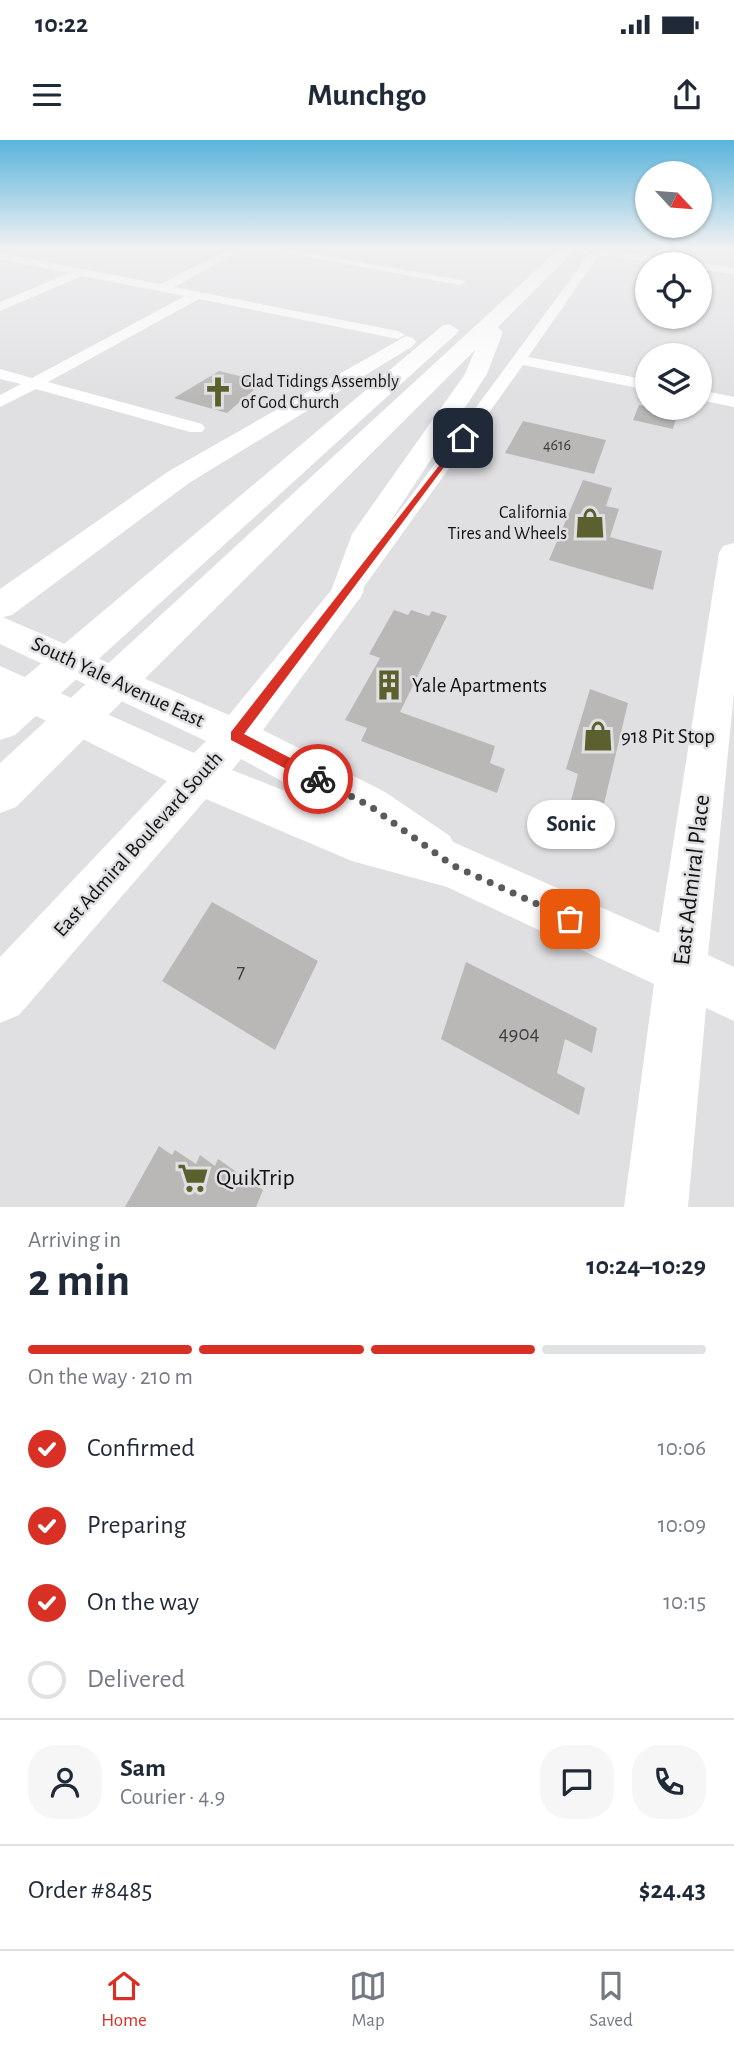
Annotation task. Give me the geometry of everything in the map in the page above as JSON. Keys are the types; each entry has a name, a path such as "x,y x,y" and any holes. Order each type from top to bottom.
{"highway":[{"path":"6,624 179,477 485,298"},
{"path":"348,591 367,534 476,374 474,304"},
{"path":"0,723 474,304"},
{"path":"0,792 474,304"}],"main road":[{"name":"East Admiral Place","path":"656,1207 676,1043 686,907 734,553"},
{"name":"East Admiral Boulevard South","path":"0,996 236,736 348,591"},
{"name":"South Yale Avenue East","path":"6,624 236,736 370,806 452,865"},
{"name":"South Yale Avenue East","path":"0,681 200,776 352,839 452,865 734,994"}],"street":[{"path":"0,307 21,298"},
{"path":"0,402 192,298"},
{"path":"211,298 398,335"},
{"path":"451,298 474,304"},
{"name":"East Admiral Boulevard South","path":"348,591 415,504 560,298"},
{"path":"517,359 635,382"},
{"path":"0,374 196,428"},
{"path":"712,397 734,402"}],"building":[{"name":"Glad Tidings Assembly of God Church","path":"219,371 263,382 227,413 174,398"},
{"path":"635,415 635,420 676,420 673,429 633,420"},
{"path":"523,421 606,440 594,474 505,453"},
{"name":"California Tires and Wheels","path":"583,480 612,488 606,506 619,509 610,537 662,551 653,590 549,560"},
{"name":"Yale Apartments","path":"394,610 408,615 411,610 429,616 432,611 447,616 400,712 495,746 490,763 505,769 497,793 361,741 367,728 345,720 380,658 369,654"},
{"name":"918 Pit Stop","path":"590,689 628,703 598,829 567,816 578,774 566,769"},
{"path":"212,902 318,961 275,1050 162,981"},
{"path":"466,962 597,1028 592,1053 565,1039 557,1073 585,1088 579,1115 441,1039"},
{"name":"QuikTrip","path":"159,1146 172,1155 175,1150 196,1164 200,1155 215,1166 218,1159 263,1190 256,1207 125,1207"}],"way so far":[{"path":"318,779 370,806 452,865 570,919"}],"place":[{"name":"Glad Tidings Assembly of God Church","path":"218,392"},
{"name":"California Tires and Wheels","path":"590,523"},
{"name":"Yale Apartments","path":"389,685"},
{"name":"918 Pit Stop","path":"598,736"},
{"name":"Sonic","path":"570,919"},
{"name":"QuikTrip","path":"193,1178"}],"route":[{"path":"318,779 236,736 463,438"}]}
